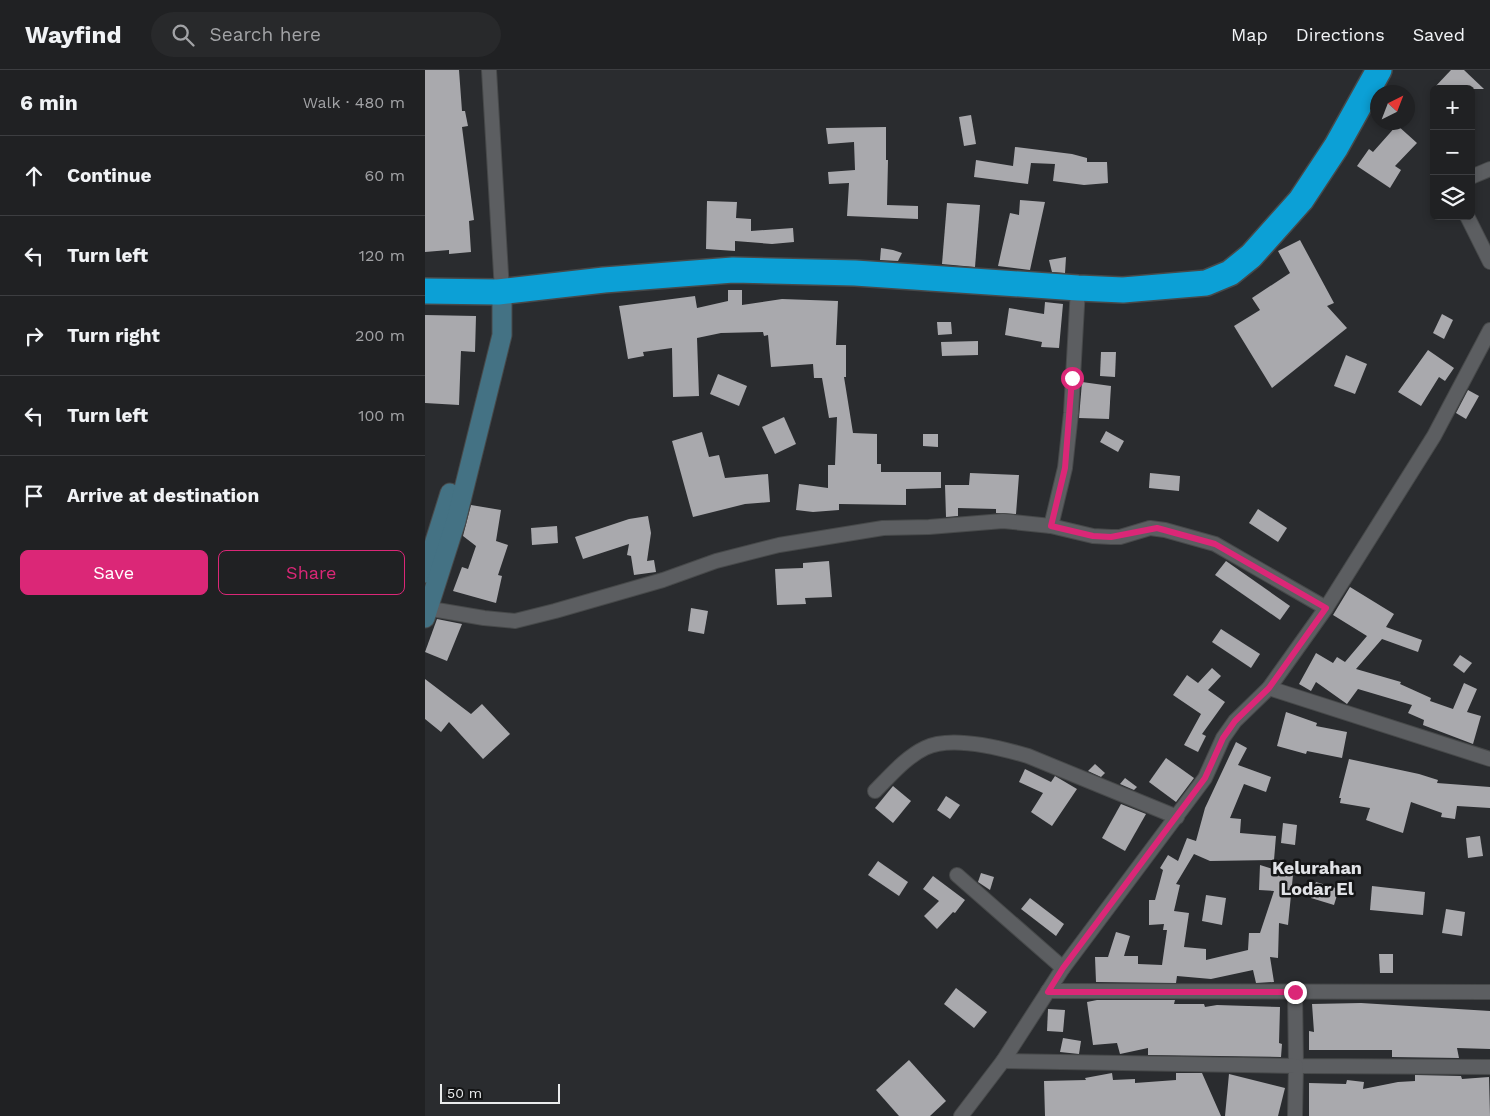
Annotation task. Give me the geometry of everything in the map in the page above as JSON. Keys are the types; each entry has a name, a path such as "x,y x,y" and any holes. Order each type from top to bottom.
{"highway":[{"path":"425,291 502,291 604,280 733,270 855,273 1123,290 1206,283 1230,273 1251,256 1275,231 1318,176 1379,70"}],"street":[{"path":"489,70 502,291 502,335 456,522 426,612 515,621 663,580 716,561 779,545 883,528 929,527 1003,521 1051,526 1093,536 1111,537 1157,528 1215,544 1326,608"},
{"path":"1475,175 1490,168"},
{"path":"1469,220 1490,262"},
{"path":"1051,526 1066,459 1078,288"},
{"path":"425,573 445,515 502,291"},
{"path":"961,1116 1003,1061 1063,968 1205,778 1223,738 1235,721 1269,688 1326,608 1434,436 1490,330"},
{"path":"1269,688 1490,759"},
{"path":"875,791 923,748 935,743 949,742 1004,749 1028,756 1177,817"},
{"path":"957,875 1063,968"},
{"path":"1048,992 1490,992"},
{"path":"1295,992 1295,1116"},
{"path":"1003,1061 1490,1067"}],"building":[{"path":"425,70 459,70 462,111 465,111 468,126 462,127 474,220 469,221 471,252 449,254 449,250 425,252"},
{"path":"1451,70 1464,70 1484,89 1475,89 1475,85 1437,85"},
{"path":"971,115 976,144 964,146 959,117"},
{"path":"886,127 886,160 888,160 887,205 918,206 918,219 847,216 849,183 829,184 828,172 855,170 854,142 828,144 826,128"},
{"path":"1393,130 1403,130 1417,143 1395,166 1401,170 1390,188 1357,166 1369,149 1373,152"},
{"path":"1015,147 1072,154 1087,158 1087,162 1107,162 1108,183 1084,185 1053,181 1055,164 1031,163 1028,184 974,177 976,160 1013,166"},
{"path":"1020,200 1045,202 1030,270 998,266 1010,213 1019,215"},
{"path":"707,201 737,202 736,218 751,219 751,231 793,228 794,242 772,244 735,241 735,251 706,249"},
{"path":"947,203 980,205 975,267 942,264"},
{"path":"1300,240 1334,303 1327,306 1347,328 1272,388 1234,326 1260,310 1252,298 1290,273 1278,251"},
{"path":"881,248 902,253 898,261 880,260"},
{"path":"1066,257 1065,273 1052,272 1049,260"},
{"path":"728,290 742,290 742,305 782,299 838,301 836,345 846,345 846,377 844,377 853,433 877,434 877,464 881,464 881,472 941,472 941,488 906,489 906,505 839,504 839,510 813,512 796,510 799,484 828,488 828,465 835,465 837,417 829,418 822,378 814,378 813,364 771,367 768,335 764,336 763,332 721,333 697,338 699,396 673,397 672,348 643,352 644,356 628,359 619,306 695,296 697,308 728,301"},
{"path":"1045,302 1063,304 1059,348 1041,347 1042,342 1005,335 1009,308 1044,314"},
{"path":"1442,314 1453,320 1444,339 1433,333"},
{"path":"425,315 476,316 475,352 461,351 459,405 425,403"},
{"path":"937,322 951,322 952,334 938,335"},
{"path":"978,341 978,355 942,356 941,342"},
{"path":"1428,350 1454,368 1445,381 1439,377 1421,406 1398,392"},
{"path":"1101,352 1116,352 1115,377 1100,376"},
{"path":"1346,355 1367,364 1355,394 1334,386"},
{"path":"718,374 747,386 739,406 710,394"},
{"path":"1082,382 1111,386 1109,419 1079,418"},
{"path":"1468,390 1479,396 1466,419 1456,413"},
{"path":"784,417 796,444 775,454 762,427"},
{"path":"1106,431 1124,441 1118,452 1100,442"},
{"path":"702,432 709,457 719,455 725,478 768,474 770,502 745,504 693,517 672,441"},
{"path":"923,434 938,434 938,447 923,446"},
{"path":"970,473 1019,475 1016,514 996,513 996,509 958,508 958,516 946,517 945,485 969,485"},
{"path":"1150,473 1180,476 1179,491 1149,488"},
{"path":"471,505 501,510 496,541 508,545 498,575 502,576 496,603 453,591 462,567 468,569 476,546 463,536"},
{"path":"1258,509 1287,528 1278,542 1249,523"},
{"path":"648,516 651,533 647,561 654,560 656,572 634,575 631,556 627,555 629,544 583,559 575,537 629,519"},
{"path":"557,526 558,543 532,545 531,528"},
{"path":"829,561 832,597 805,598 806,604 777,605 775,569 803,568 803,563"},
{"path":"1226,561 1290,606 1280,620 1215,575"},
{"path":"1350,587 1394,614 1386,627 1422,640 1418,652 1382,639 1356,669 1401,682 1400,684 1431,698 1430,701 1453,709 1464,683 1477,689 1467,712 1481,716 1473,744 1423,725 1424,720 1408,713 1412,705 1358,689 1347,704 1316,682 1311,691 1299,684 1316,653 1333,663 1337,657 1345,662 1367,636 1333,615"},
{"path":"691,608 708,611 704,634 688,631"},
{"path":"437,619 462,624 447,661 425,652"},
{"path":"1221,629 1260,654 1251,668 1212,642"},
{"path":"1460,655 1472,663 1464,673 1453,665"},
{"path":"1212,668 1221,676 1208,690 1225,702 1202,734 1206,736 1198,752 1184,745 1201,714 1173,695 1187,675 1198,683"},
{"path":"425,679 471,714 482,704 510,734 483,759 449,722 441,732 425,719"},
{"path":"1286,712 1317,723 1316,726 1347,732 1342,758 1307,751 1306,754 1277,746"},
{"path":"1236,742 1247,748 1238,765 1271,777 1266,792 1244,784 1230,818 1241,819 1240,833 1276,836 1274,860 1210,861 1194,854 1176,884 1180,885 1174,911 1189,913 1184,947 1206,949 1206,960 1248,950 1249,933 1260,933 1274,891 1259,890 1260,865 1293,875 1288,925 1279,923 1278,958 1270,957 1274,982 1256,983 1253,970 1211,979 1177,976 1176,983 1096,982 1095,957 1108,957 1116,932 1130,936 1124,956 1138,956 1138,964 1162,965 1167,930 1163,930 1164,924 1149,925 1149,900 1155,900 1163,870 1160,868 1168,855 1178,861 1187,838 1196,841 1205,808"},
{"path":"1166,758 1194,778 1176,802 1149,782"},
{"path":"1349,759 1419,774 1438,780 1437,783 1490,787 1490,808 1457,806 1455,819 1441,817 1442,813 1411,802 1403,833 1394,830 1366,820 1370,808 1340,803 1341,798 1339,798"},
{"path":"1095,764 1105,773 1101,777 1088,771"},
{"path":"1025,769 1051,782 1055,776 1077,789 1052,826 1031,812 1043,793 1019,782"},
{"path":"1125,778 1137,787 1134,790 1120,784"},
{"path":"893,786 911,801 893,823 875,808"},
{"path":"946,796 960,805 950,819 937,810"},
{"path":"1121,804 1146,814 1125,851 1102,838"},
{"path":"1283,823 1297,825 1295,845 1281,843"},
{"path":"1480,836 1483,856 1468,858 1466,838"},
{"path":"878,861 908,882 899,896 868,875"},
{"path":"981,873 994,877 990,890 978,882"},
{"path":"933,876 965,900 955,913 953,912 937,929 924,916 939,901 923,889"},
{"path":"1316,882 1339,889 1334,905 1311,898"},
{"path":"1372,886 1425,892 1423,915 1370,910"},
{"path":"1206,895 1226,898 1222,925 1202,921"},
{"path":"1030,898 1064,924 1056,936 1021,909"},
{"path":"1446,909 1465,912 1462,936 1442,933"},
{"path":"1379,954 1393,954 1393,973 1380,973"},
{"path":"956,988 987,1012 974,1028 944,1004"},
{"path":"1097,1000 1175,1000 1174,1004 1204,1004 1205,1007 1217,1005 1280,1007 1279,1043 1282,1044 1281,1057 1148,1055 1148,1048 1120,1054 1117,1043 1093,1045 1087,1002"},
{"path":"1361,1003 1490,1011 1490,1049 1457,1048 1459,1058 1392,1057 1392,1050 1309,1050 1309,1031 1314,1032 1312,1004"},
{"path":"1048,1009 1065,1010 1063,1032 1047,1031"},
{"path":"1063,1038 1081,1041 1079,1054 1060,1052"},
{"path":"909,1060 946,1101 930,1116 899,1116 876,1090"},
{"path":"1112,1073 1113,1080 1135,1079 1135,1083 1176,1080 1176,1073 1202,1073 1221,1116 1045,1116 1044,1081 1086,1080 1085,1078"},
{"path":"1229,1074 1285,1088 1278,1116 1225,1116"},
{"path":"1415,1075 1461,1076 1462,1079 1489,1077 1490,1116 1309,1116 1309,1083 1346,1084 1347,1080 1364,1082 1363,1089 1398,1082 1415,1081"}],"district":[{"name":"Kelurahan Lodar El","path":"1317,878"}],"route":[{"path":"1072,378 1071,413 1065,468 1051,526 1080,534 1111,537 1131,535 1150,528 1157,528 1180,536 1215,544 1326,608 1294,656 1269,688 1235,721 1223,738 1205,778 1063,968 1048,992 1295,992"}]}
